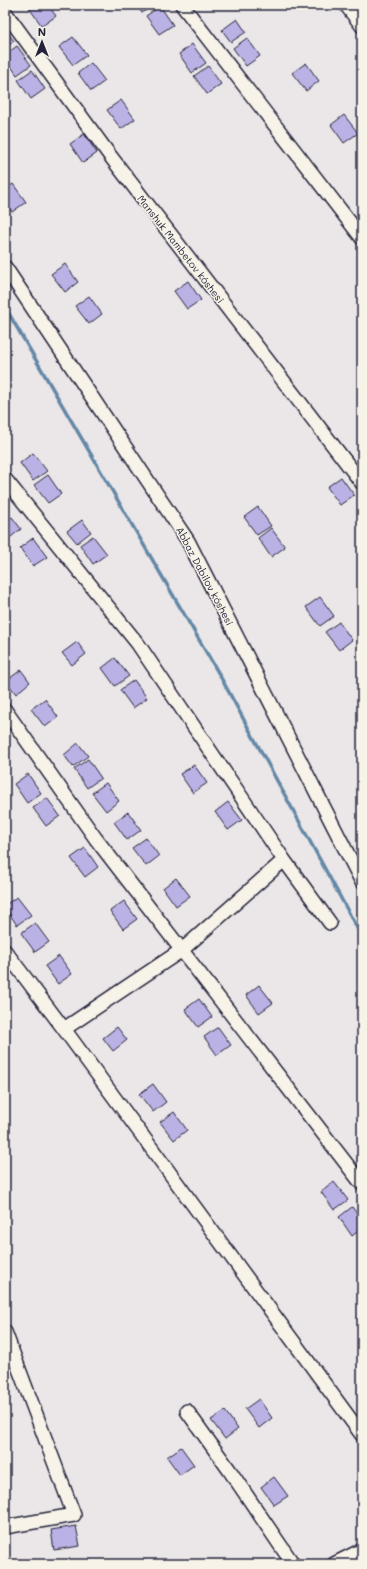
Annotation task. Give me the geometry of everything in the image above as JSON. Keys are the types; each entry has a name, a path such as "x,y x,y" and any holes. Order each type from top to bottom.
{"street":[{"path":"182,5 362,238"},
{"path":"346,5 362,26"},
{"name":"Manshuk Mambetov kóshesi","path":"5,12 110,157 362,483"},
{"name":"Abbaz Dabilov kóshesi","path":"5,267 188,541 362,882"},
{"path":"5,479 138,644 284,860 330,923"},
{"path":"5,710 96,839 362,1184"},
{"path":"64,1029 182,950 284,860"},
{"path":"5,951 362,1435"},
{"path":"5,1332 74,1515 5,1527"},
{"path":"187,1412 230,1471 293,1564"},
{"path":"334,1564 362,1550"}],"building":[{"path":"33,5 48,5 56,16 42,26 29,8"},
{"path":"136,5 153,5 142,13"},
{"path":"160,6 173,25 159,34 146,16"},
{"path":"237,19 246,32 231,42 222,30"},
{"path":"5,30 14,41 5,48"},
{"path":"73,37 87,55 73,65 59,47"},
{"path":"247,38 260,56 246,66 233,48"},
{"path":"192,44 206,63 192,73 179,54"},
{"path":"17,46 31,65 17,75 5,58 5,55"},
{"path":"91,63 105,81 91,91 78,73"},
{"path":"306,63 319,81 306,91 292,73"},
{"path":"208,66 221,84 207,94 194,76"},
{"path":"32,70 45,89 31,99 18,80"},
{"path":"121,100 135,119 121,129 107,110"},
{"path":"344,115 358,133 344,143 331,125"},
{"path":"84,134 97,153 83,163 70,144"},
{"path":"13,184 26,202 12,212 5,202 5,189"},
{"path":"65,264 78,282 65,292 51,274"},
{"path":"188,281 201,300 187,309 174,291"},
{"path":"89,296 102,314 89,324 75,306"},
{"path":"33,453 47,471 33,481 20,463"},
{"path":"48,475 61,494 48,503 34,485"},
{"path":"341,477 354,495 340,505 327,487"},
{"path":"258,507 271,526 257,535 244,517"},
{"path":"12,517 21,529 7,540 5,538 5,522"},
{"path":"82,520 91,532 77,543 67,531"},
{"path":"271,528 285,547 271,557 258,538"},
{"path":"93,536 107,554 93,564 80,545"},
{"path":"33,538 47,557 33,566 20,548"},
{"path":"320,597 334,616 320,626 306,607"},
{"path":"339,622 352,640 339,650 325,632"},
{"path":"77,642 86,654 72,665 62,653"},
{"path":"115,658 129,676 115,686 102,668"},
{"path":"21,670 30,682 16,694 6,681"},
{"path":"134,680 147,698 133,708 120,690"},
{"path":"45,699 58,717 45,727 31,709"},
{"path":"78,743 88,756 73,767 64,755"},
{"path":"88,759 101,778 87,788 74,769"},
{"path":"194,765 207,783 193,793 180,774"},
{"path":"28,774 41,793 27,803 14,784"},
{"path":"106,783 119,801 106,811 92,793"},
{"path":"47,798 60,816 46,826 33,808"},
{"path":"228,802 242,820 228,830 215,812"},
{"path":"128,812 141,830 127,840 114,822"},
{"path":"146,838 159,856 146,866 132,848"},
{"path":"85,848 98,867 85,877 71,858"},
{"path":"176,878 190,896 176,906 163,888"},
{"path":"17,897 31,915 17,925 5,908 5,905"},
{"path":"124,901 137,919 123,929 110,911"},
{"path":"35,923 49,942 35,952 21,933"},
{"path":"59,956 72,974 58,984 45,966"},
{"path":"259,985 273,1003 259,1013 246,995"},
{"path":"199,999 212,1017 198,1027 185,1009"},
{"path":"117,1027 127,1040 113,1051 103,1038"},
{"path":"218,1027 231,1045 217,1055 204,1037"},
{"path":"153,1084 166,1102 153,1112 139,1094"},
{"path":"174,1112 187,1130 174,1140 160,1122"},
{"path":"334,1182 348,1200 334,1210 321,1192"},
{"path":"352,1207 362,1220 362,1228 352,1236 339,1217"},
{"path":"259,1399 272,1418 259,1428 245,1409"},
{"path":"225,1411 238,1429 225,1439 211,1420"},
{"path":"181,1447 194,1465 180,1475 167,1457"},
{"path":"274,1477 288,1496 274,1505 261,1487"},
{"path":"76,1526 80,1546 54,1550 51,1530"}],"waterway":[{"path":"5,307 219,674 362,937"}]}
